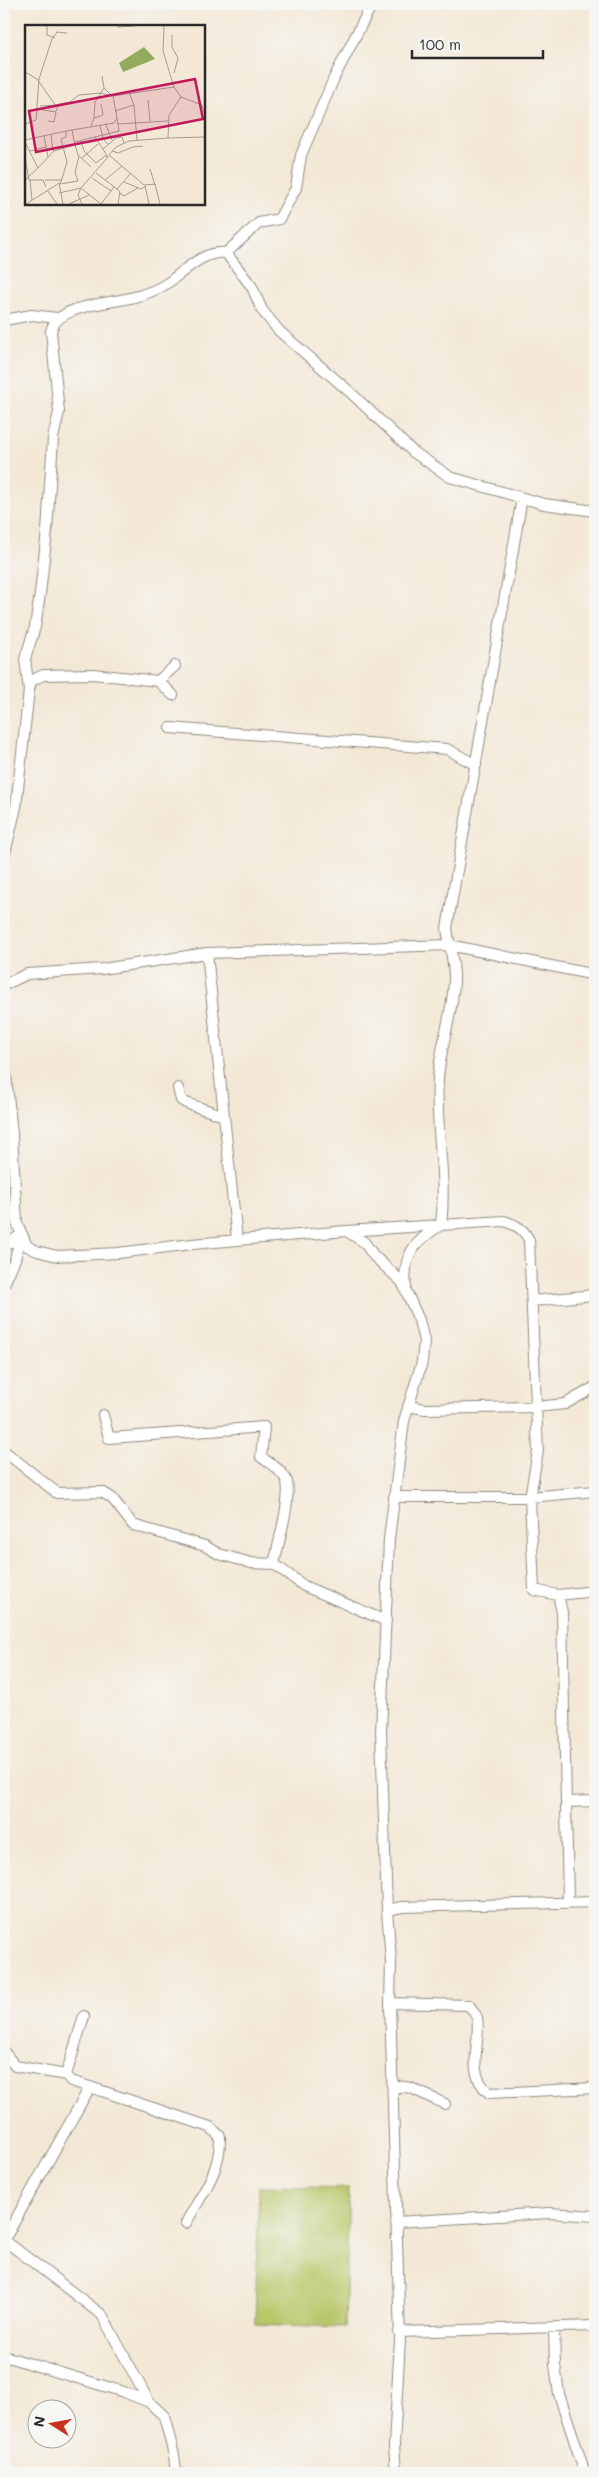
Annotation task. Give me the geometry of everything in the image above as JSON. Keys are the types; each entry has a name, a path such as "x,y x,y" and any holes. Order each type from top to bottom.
{"street":[{"path":"226,253 259,223 279,219 296,188 301,155 331,85 372,4"},
{"path":"4,320 32,315 57,318 80,308 123,301 167,283 180,272 216,252 226,253 252,286 262,310 279,331 350,392 412,450 450,477 544,504 595,511"},
{"path":"29,690 25,659 35,627 39,602 47,531 53,438 59,412 51,331 57,318"},
{"path":"406,1291 405,1277 413,1246 442,1225 444,1203 438,1080 442,1047 451,1010 454,979 448,928 522,498"},
{"path":"158,681 175,666"},
{"path":"4,857 16,807 31,681 43,675 93,674 158,681 172,696"},
{"path":"170,728 447,749 476,764"},
{"path":"4,985 27,974 102,970 207,953 449,945 595,976"},
{"path":"207,953 222,1113 237,1240"},
{"path":"4,1055 12,1134 17,1223 27,1246 37,1252 57,1256 109,1254 237,1240 504,1221 516,1225 525,1231 529,1240 538,1451 530,1497 534,1590 558,1595 595,1591"},
{"path":"178,1088 181,1100 186,1104 222,1113"},
{"path":"346,1231 364,1242 374,1256 402,1282 420,1320 424,1341 422,1362 408,1406 389,1539 381,1732 390,1962 399,2332 394,2445 396,2473"},
{"path":"4,1246 21,1235"},
{"path":"4,1284 21,1235"},
{"path":"13,1262 24,1255 37,1252"},
{"path":"532,1301 595,1295"},
{"path":"408,1406 425,1409 536,1407 566,1404 595,1387"},
{"path":"103,1415 109,1438 264,1427 261,1457 279,1471 286,1481 285,1516 274,1564"},
{"path":"4,1452 57,1493 102,1492 112,1498 133,1525 206,1546 219,1554 243,1561 274,1564 304,1586 386,1621"},
{"path":"394,1497 530,1497 595,1491"},
{"path":"558,1595 562,1612 563,1742 567,1802 568,1902"},
{"path":"567,1802 595,1801"},
{"path":"388,1910 402,1907 595,1902"},
{"path":"390,2003 469,2005 477,2017 475,2058 479,2085 489,2093 595,2088"},
{"path":"66,2075 84,2016"},
{"path":"4,2052 15,2066"},
{"path":"4,2066 15,2066 66,2075 70,2081 210,2127 220,2136 220,2148 214,2175 186,2223"},
{"path":"392,2085 411,2088 445,2104"},
{"path":"90,2087 4,2240 102,2315 149,2402 164,2416 174,2455 176,2473"},
{"path":"396,2222 550,2213 595,2216"},
{"path":"399,2332 595,2326"},
{"path":"554,2327 555,2365 560,2394 585,2473"},
{"path":"4,2356 124,2392 149,2402"}],"green space":[{"path":"259,2186 349,2188 345,2327 255,2324"}]}
